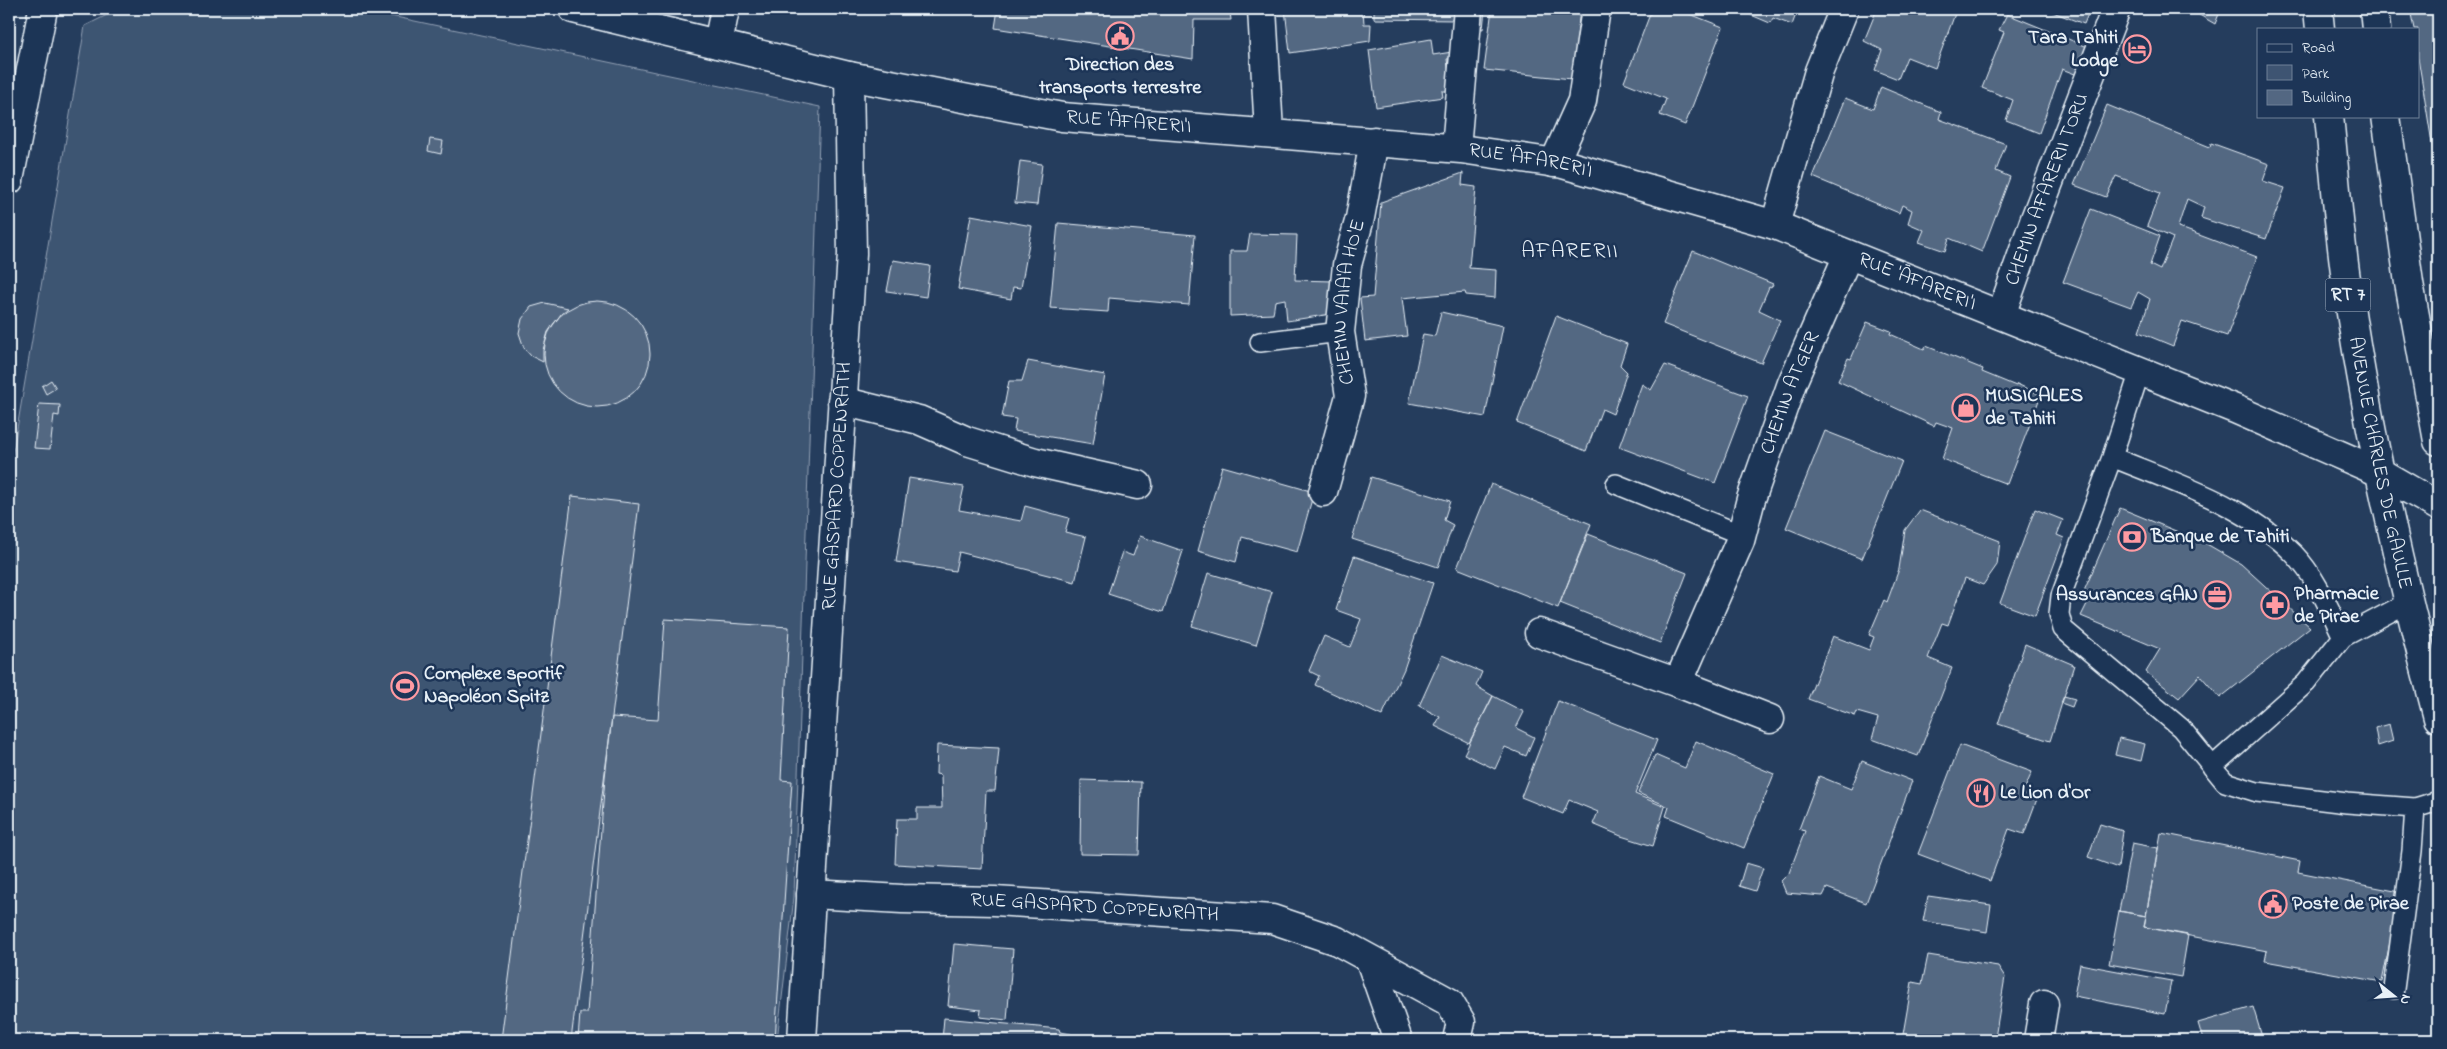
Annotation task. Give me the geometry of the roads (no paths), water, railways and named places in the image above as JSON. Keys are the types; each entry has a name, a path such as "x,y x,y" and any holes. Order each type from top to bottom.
{"street":[{"path":"9,180 43,9"},
{"name":"RUE 'ĀFARERI'I","path":"574,9 849,76 1062,117 1456,148 1554,163 1775,225 2235,409 2379,472 2438,506"},
{"path":"718,44 725,9"},
{"path":"1262,9 1269,132"},
{"path":"1456,148 1468,9"},
{"path":"1554,163 1582,101 1596,9"},
{"path":"1775,225 1819,71 1844,9"},
{"name":"CHEMIN AFARERII TORU","path":"2001,315 2036,216 2116,9"},
{"path":"2318,9 2320,28"},
{"path":"2374,9 2376,28"},
{"name":"RUE GASPARD COPPENRATH","path":"802,1040 852,254 849,76"},
{"name":"AVENUE CHARLES DE GAULLE","path":"2329,118 2347,292 2379,472 2407,603 2438,718"},
{"path":"2386,118 2409,283 2438,441"},
{"name":"CHEMIN VAIA'A HO'E","path":"1323,492 1350,396 1340,332 1347,265 1360,218 1374,141"},
{"name":"CHEMIN ATGER","path":"1678,683 1742,535 1750,499 1792,383 1848,255"},
{"path":"842,401 919,420 967,441 1035,462 1138,485"},
{"path":"1539,633 1678,683 1770,719"},
{"name":"RUE GASPARD COPPENRATH","path":"811,894 902,900 995,901 1272,920 1337,941 1449,1002 1462,1022 1457,1040"},
{"path":"1370,960 1398,1040"},
{"path":"2038,1040 2044,1004"}],"lane":[{"path":"1260,342 1340,332"},
{"path":"2140,371 2112,457 2061,596 2058,614 2063,629 2181,728 2225,782 2257,792 2348,803 2415,808 2438,801"},
{"path":"2112,457 2205,495 2246,516 2294,554 2320,590 2343,636"},
{"path":"1616,484 1742,535"},
{"path":"2212,768 2306,684 2343,636 2407,603"},
{"path":"2394,989 2412,851 2415,808"}],"place":[{"name":"Direction des transports terrestre","path":"1120,36"},
{"name":"Tara Tahiti Lodge","path":"2137,49"},
{"name":"MUSICALES de Tahiti","path":"1966,408"},
{"name":"Banque de Tahiti","path":"2132,537"},
{"name":"Assurances GAN","path":"2217,595"},
{"name":"Pharmacie de Pirae","path":"2275,605"},
{"name":"Complexe sportif Napoléon Spitz","path":"405,686"},
{"name":"Le Lion d'Or","path":"1981,793"},
{"name":"Poste de Pirae","path":"2273,904"}],"district":[{"name":"AFARERII","path":"1570,252"}]}
